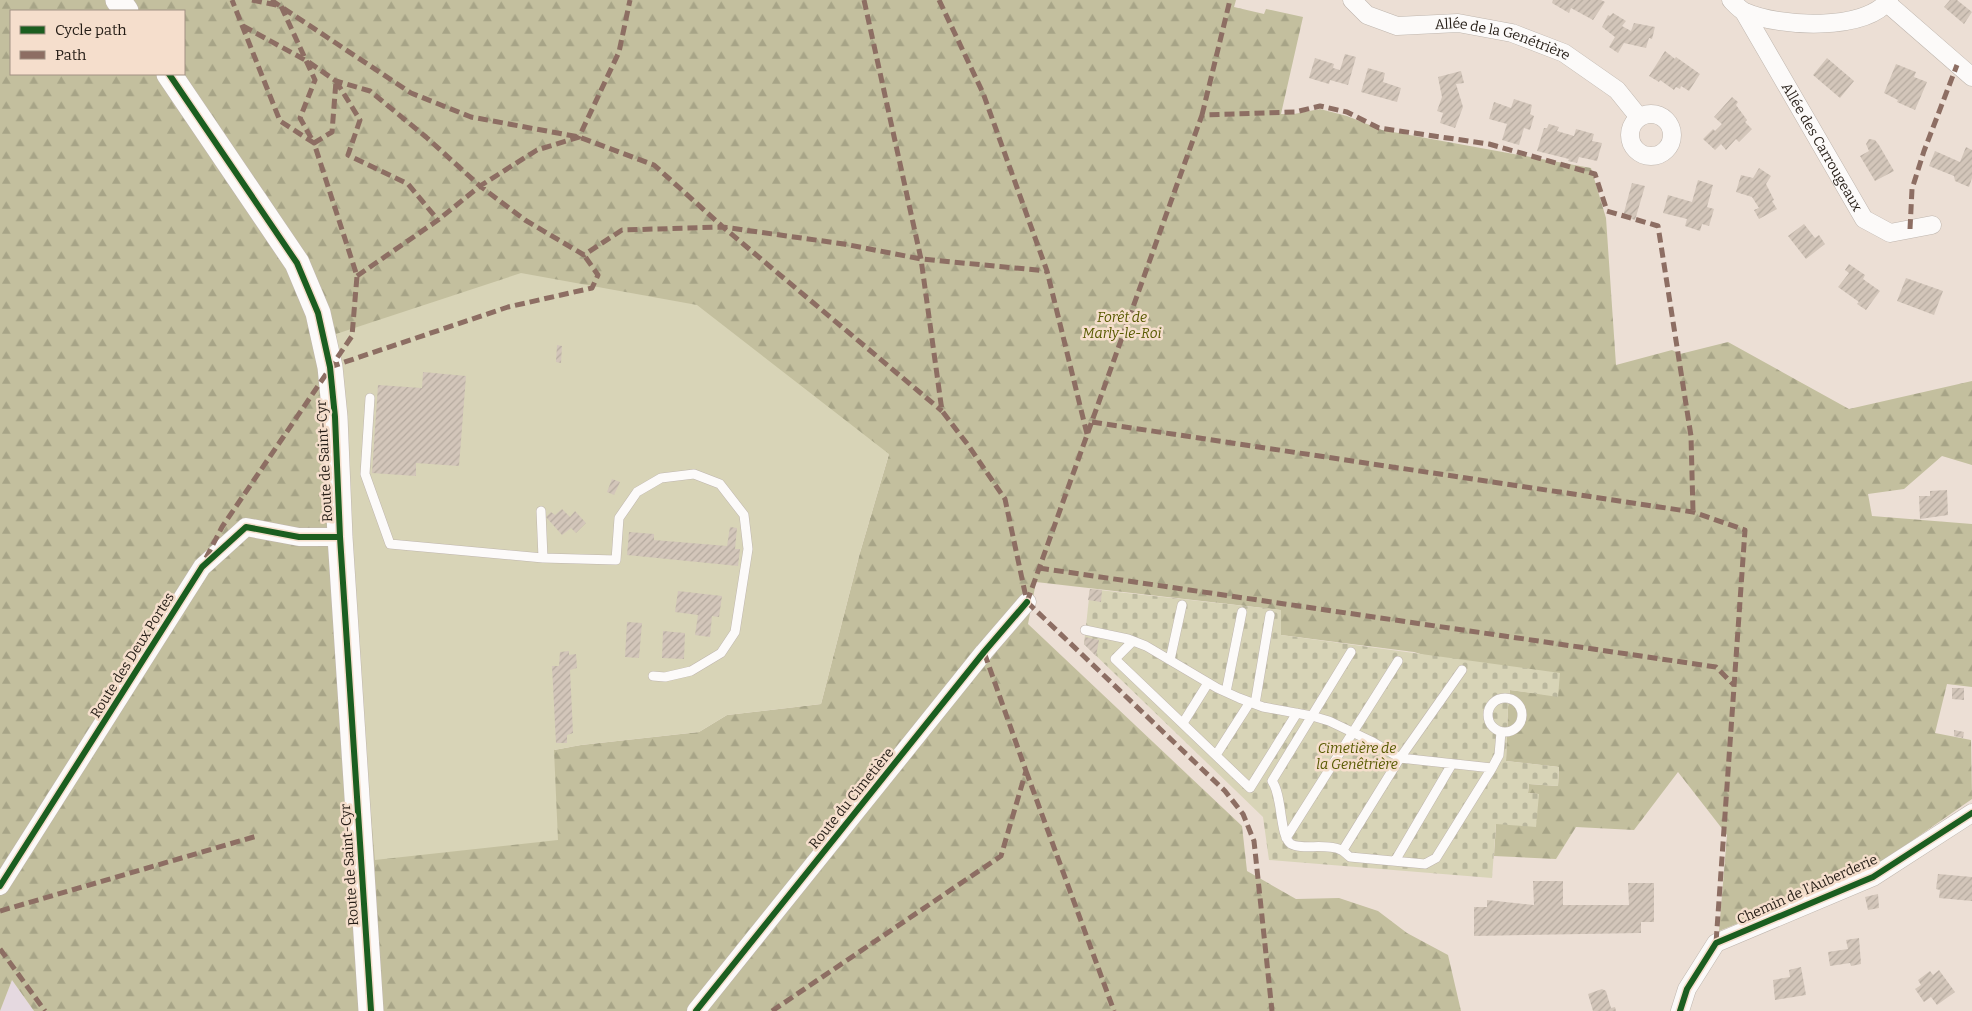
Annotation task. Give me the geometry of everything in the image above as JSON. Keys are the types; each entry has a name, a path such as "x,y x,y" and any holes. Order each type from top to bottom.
{"main road":[{"name":"Route de Saint-Cyr","path":"170,75 297,263 318,313 330,367 371,1011"}],"street":[{"name":"Allée de la Genétrière","path":"1352,0 1367,16 1397,26 1458,23 1512,33 1564,53 1618,90 1638,116"},
{"path":"1731,0 1744,12 1785,23 1825,24 1860,17 1888,2 1972,77"},
{"name":"Allée des Carrougeaux","path":"1744,12 1864,219 1890,233 1932,225"},
{"name":"Route des Deux Portes","path":"0,886 202,567 246,527 299,536 340,537"},
{"name":"Route du Cimetière","path":"696,1011 984,652 1027,602"},
{"name":"Chemin de l'Auberderie","path":"1680,1011 1687,989 1716,943 1873,876 1972,813"}],"lane":[{"path":"370,398 365,474 390,544 543,558 616,560 619,518 637,492 661,478 694,474 720,484 744,515 748,549 735,632 721,653 690,671 665,678 653,676"},
{"path":"540,511 543,558"},
{"path":"1170,660 1182,605"},
{"path":"1226,692 1242,612"},
{"path":"1216,755 1253,703 1270,615"},
{"path":"1085,630 1133,641 1146,646 1226,692 1253,703 1329,721 1400,758 1492,768"},
{"path":"1133,641 1116,659 1250,788 1297,714"},
{"path":"1351,652 1272,781 1280,798 1286,838 1291,844 1297,846 1325,846 1343,850 1350,858 1425,864 1436,858 1492,768 1499,755 1501,732"},
{"path":"1286,838 1398,661"},
{"path":"1343,850 1400,758 1462,670"},
{"path":"1182,723 1208,683"},
{"path":"1395,861 1452,764"}],"shaded area":[{"path":"12,980 34,1011 0,1011"}],"green space":[{"name":"Forêt de Marly-le-Roi","path":"0,0 1236,0 1234,7 1264,14 1266,9 1303,17 1281,114 1294,114 1320,109 1347,116 1382,130 1591,168 1606,218 1616,365 1672,350 1680,354 1728,342 1849,409 1972,381 1972,465 1942,456 1904,489 1868,494 1872,516 1972,524 1972,687 1947,684 1935,733 1971,740 1972,799 1870,870 1719,931 1727,835 1678,772 1634,830 1576,827 1556,859 1494,856 1496,824 1538,794 1528,793 1529,784 1558,786 1559,767 1506,761 1510,690 1558,696 1414,652 1281,635 1280,610 1036,582 1028,624 1242,826 1247,871 1296,899 1339,898 1378,911 1407,933 1448,955 1461,1011 34,1011 12,980 0,1011","holes":["889,454 859,556 821,704 727,715 699,732 581,745 554,750"]},
{"path":"521,273 697,305 889,454 859,556 821,704 727,715 699,732 581,745 554,750 558,840 375,860 351,590 355,589 336,334"},
{"name":"Cimetière de la Genêtrière","path":"1090,589 1281,610 1281,635 1560,673 1558,697 1510,690 1506,761 1559,767 1558,786 1529,784 1528,793 1539,794 1536,827 1496,824 1492,878 1269,860 1263,817 1084,644"}],"building":[{"path":"1553,0 1601,0 1605,2 1593,20 1571,8 1569,13 1552,3"},
{"path":"1950,0 1957,0 1972,12 1964,24 1944,7"},
{"path":"1613,13 1626,21 1622,26 1631,31 1634,23 1655,27 1652,39 1649,38 1646,48 1624,43 1618,53 1609,47 1615,37 1602,27 1608,15 1610,16"},
{"path":"1665,51 1700,74 1689,91 1681,86 1680,89 1676,87 1674,90 1660,80 1659,82 1649,76"},
{"path":"1345,54 1356,57 1348,85 1330,80 1329,84 1309,78 1315,58 1334,64 1333,68 1340,70"},
{"path":"1827,58 1854,81 1840,98 1813,75"},
{"path":"1896,64 1916,72 1914,77 1927,82 1915,110 1897,102 1898,100 1884,93"},
{"path":"1368,68 1385,73 1383,82 1401,88 1397,102 1361,92"},
{"path":"1461,71 1464,83 1456,84 1463,107 1455,128 1440,123 1443,113 1437,111 1442,97 1438,77"},
{"path":"1732,97 1738,102 1736,105 1747,120 1745,122 1752,129 1739,142 1736,139 1726,150 1721,144 1715,150 1703,139 1713,129 1715,131 1722,124 1714,117"},
{"path":"1514,99 1532,105 1530,114 1534,116 1530,130 1524,128 1519,145 1502,140 1507,124 1489,119 1494,102 1511,108"},
{"path":"1549,124 1559,127 1557,131 1574,136 1576,129 1594,134 1592,141 1602,143 1597,161 1579,157 1577,163 1568,161 1569,159 1537,151 1544,128 1547,128"},
{"path":"1869,139 1875,140 1879,145 1894,171 1875,181 1860,156 1869,151 1866,144"},
{"path":"1966,147 1972,150 1972,178 1969,187 1955,181 1954,176 1929,166 1935,151 1960,162"},
{"path":"1759,168 1771,176 1766,184 1777,209 1759,219 1754,210 1759,208 1752,197 1736,192 1741,175 1753,178"},
{"path":"1698,180 1713,185 1707,207 1714,209 1709,226 1702,224 1700,231 1685,226 1687,219 1663,213 1668,195 1692,202"},
{"path":"1632,183 1645,186 1635,220 1623,216"},
{"path":"1804,224 1815,238 1819,235 1825,244 1806,259 1788,236"},
{"path":"1849,264 1865,275 1863,279 1880,291 1866,310 1857,304 1859,302 1838,287 1849,273 1845,270"},
{"path":"1906,278 1943,291 1934,315 1897,301"},
{"path":"557,345 562,346 561,363 556,362"},
{"path":"423,372 466,376 459,466 416,463 416,476 372,473 378,385 422,388"},
{"path":"612,479 620,482 614,495 607,492"},
{"path":"1947,490 1948,515 1920,519 1919,496 1930,496 1930,491"},
{"path":"562,509 570,517 575,511 586,523 576,533 571,528 562,535 546,517 551,512 555,515"},
{"path":"730,527 737,528 735,549 740,549 738,566 627,555 629,532 654,534 654,540 727,546"},
{"path":"1090,589 1102,590 1101,602 1088,600"},
{"path":"678,591 722,596 719,617 712,616 710,637 695,635 698,615 675,612"},
{"path":"627,622 642,623 639,658 625,657"},
{"path":"663,631 685,633 684,659 662,658"},
{"path":"1085,637 1099,640 1096,656 1084,644"},
{"path":"569,651 569,655 576,654 577,668 570,670 573,733 567,735 567,743 556,743 552,666 559,666 560,652"},
{"path":"1952,688 1964,688 1964,700 1952,699"},
{"path":"1954,730 1964,732 1963,738 1954,736"},
{"path":"1938,874 1972,877 1972,901 1939,898 1940,890 1936,889"},
{"path":"1533,881 1563,881 1563,905 1629,905 1628,883 1654,883 1654,922 1641,922 1641,933 1474,936 1474,907 1487,907 1487,900 1534,905"},
{"path":"1878,894 1879,908 1868,910 1865,897"},
{"path":"1859,938 1861,964 1851,966 1850,963 1830,966 1828,952 1848,949 1846,940"},
{"path":"1801,967 1806,995 1775,1000 1773,980 1790,977 1789,970"},
{"path":"1939,970 1955,992 1937,1005 1931,997 1924,1002 1915,989 1921,985 1918,980 1930,971 1933,975"},
{"path":"1602,989 1606,991 1611,1008 1615,1007 1616,1011 1593,1011 1588,994"}],"marked path":[{"path":"206,558 222,527 352,336 357,276 314,143 280,121 232,0"},
{"path":"252,0 281,6 315,80 300,118 314,143 332,132 336,81"},
{"path":"271,0 411,93 471,117 579,137 654,165 723,227 942,411"},
{"path":"357,276 438,220 480,186 537,150 579,137 619,52 630,0"},
{"path":"864,0 921,259 942,411 1005,499 1027,602"},
{"path":"939,0 983,93 1047,271 1087,434"},
{"path":"1202,115 1230,0"},
{"path":"243,26 307,61 336,81 370,91 426,137 480,186 525,220 584,255 622,230 723,227 844,244 921,259 1047,271"},
{"path":"1910,229 1912,189 1924,151 1957,65"},
{"path":"336,81 360,120 348,155 408,184 438,220"},
{"path":"1027,602 1202,115 1295,112 1320,106 1347,112 1379,128 1489,144 1595,174 1607,211 1658,226 1691,436 1693,512"},
{"path":"330,367 508,307 592,288 598,275 584,255"},
{"path":"1092,422 1693,512 1745,530 1716,943"},
{"path":"1039,568 1716,667 1734,685"},
{"path":"1027,602 1225,791 1243,814 1254,841 1272,1011"},
{"path":"772,1011 1001,856 1026,771 984,652"},
{"path":"1026,771 1114,1011"},
{"path":"0,911 257,836"},
{"path":"0,949 45,1011"}],"cycle path":[{"path":"170,75 297,263 318,313 330,367 335,417 340,537 371,1011"},
{"path":"0,886 202,567 246,527 299,537 340,537"},
{"path":"696,1011 984,652 1027,602"},
{"path":"1680,1011 1687,989 1716,943 1873,877 1972,813"}]}
